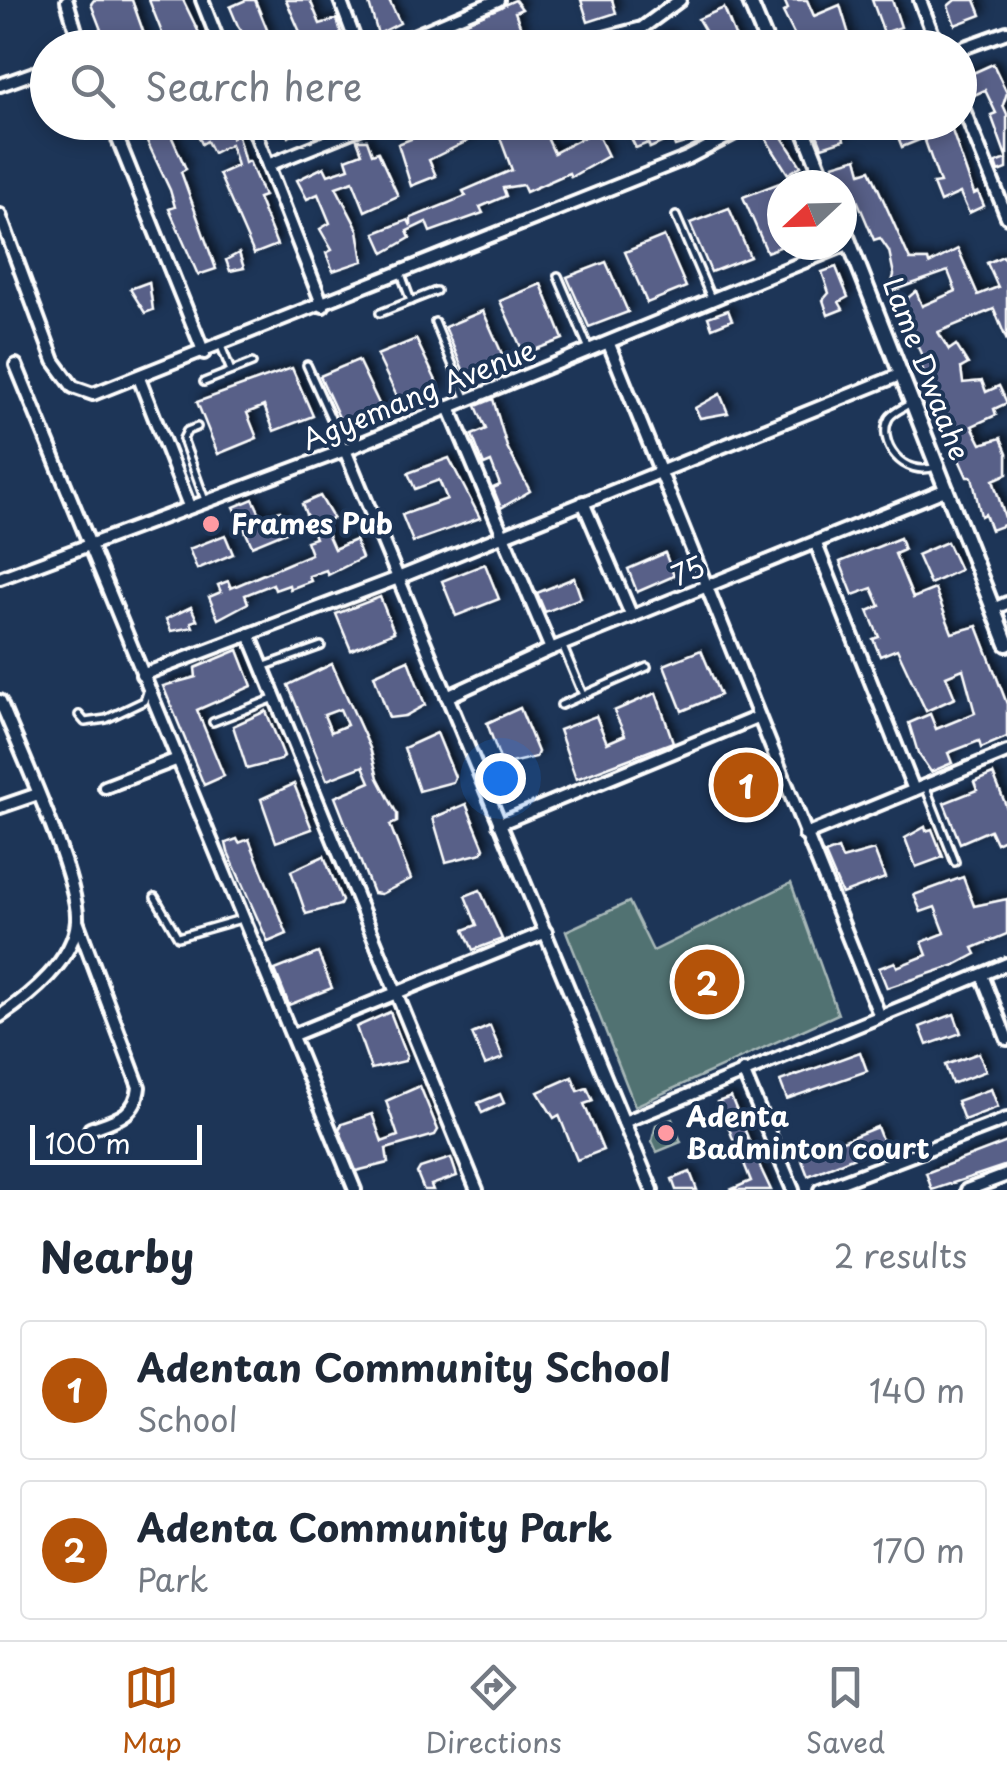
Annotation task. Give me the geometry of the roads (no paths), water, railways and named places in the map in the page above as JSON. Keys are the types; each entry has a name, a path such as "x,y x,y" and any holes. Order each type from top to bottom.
{"street":[{"path":"202,0 214,30"},
{"path":"340,0 351,30"},
{"path":"427,30 498,0"},
{"path":"634,30 680,0"},
{"path":"749,0 762,30"},
{"path":"920,0 931,30"},
{"path":"68,1 76,30"},
{"path":"977,43 1007,32"},
{"path":"0,85 30,74"},
{"path":"119,140 204,353"},
{"path":"258,140 323,306"},
{"path":"268,165 330,140"},
{"path":"0,215 64,379 93,394 323,306 687,158 722,140"},
{"path":"808,140 820,170"},
{"path":"976,140 1007,218"},
{"name":"Agyemang Avenue","path":"0,578 345,450 810,260"},
{"name":"Lame Dwaahe","path":"857,260 1007,644"},
{"path":"609,344 879,1014"},
{"path":"16,365 355,1190"},
{"path":"142,675 398,578 902,374"},
{"path":"139,378 189,506"},
{"path":"449,406 502,534 557,648"},
{"path":"345,450 652,1190"},
{"name":"75","path":"447,696 947,489"},
{"path":"583,502 632,618"},
{"path":"816,544 919,788"},
{"path":"993,608 1007,603"},
{"path":"248,634 477,1190"},
{"path":"0,701 67,873 77,921 139,1087 137,1103 128,1114 90,1130"},
{"path":"499,824 758,717"},
{"path":"805,835 1007,752"},
{"path":"105,786 178,759"},
{"path":"0,807 38,794"},
{"path":"0,1016 18,1004 56,964 70,945 77,921"},
{"path":"292,1035 546,932"},
{"path":"624,1122 1007,964"},
{"path":"982,974 1007,1040"},
{"path":"743,1070 793,1190"},
{"path":"820,1190 1007,1120"},
{"path":"967,1190 1007,1176"}],"lane":[{"path":"676,216 712,301"},
{"path":"401,274 411,301"},
{"path":"558,276 590,351"},
{"path":"380,313 436,292"},
{"path":"435,322 467,400"},
{"path":"221,346 231,372"},
{"path":"204,382 252,363"},
{"path":"307,365 345,450"},
{"path":"912,403 890,416 887,425 894,452 908,469 920,473 938,466"},
{"path":"197,428 187,431 183,439 205,500"},
{"path":"262,667 321,646"},
{"path":"557,648 583,695"},
{"path":"561,705 647,667"},
{"path":"79,716 85,722 106,719 144,701 148,689"},
{"path":"213,722 275,698"},
{"path":"919,788 955,862"},
{"path":"155,897 178,937 244,918"}],"place":[{"name":"Frames Pub","path":"211,524"},
{"name":"Adentan Community School","path":"746,785"},
{"name":"Adenta Community Park","path":"707,982"},
{"name":"Adenta Badminton court","path":"666,1133"}]}
